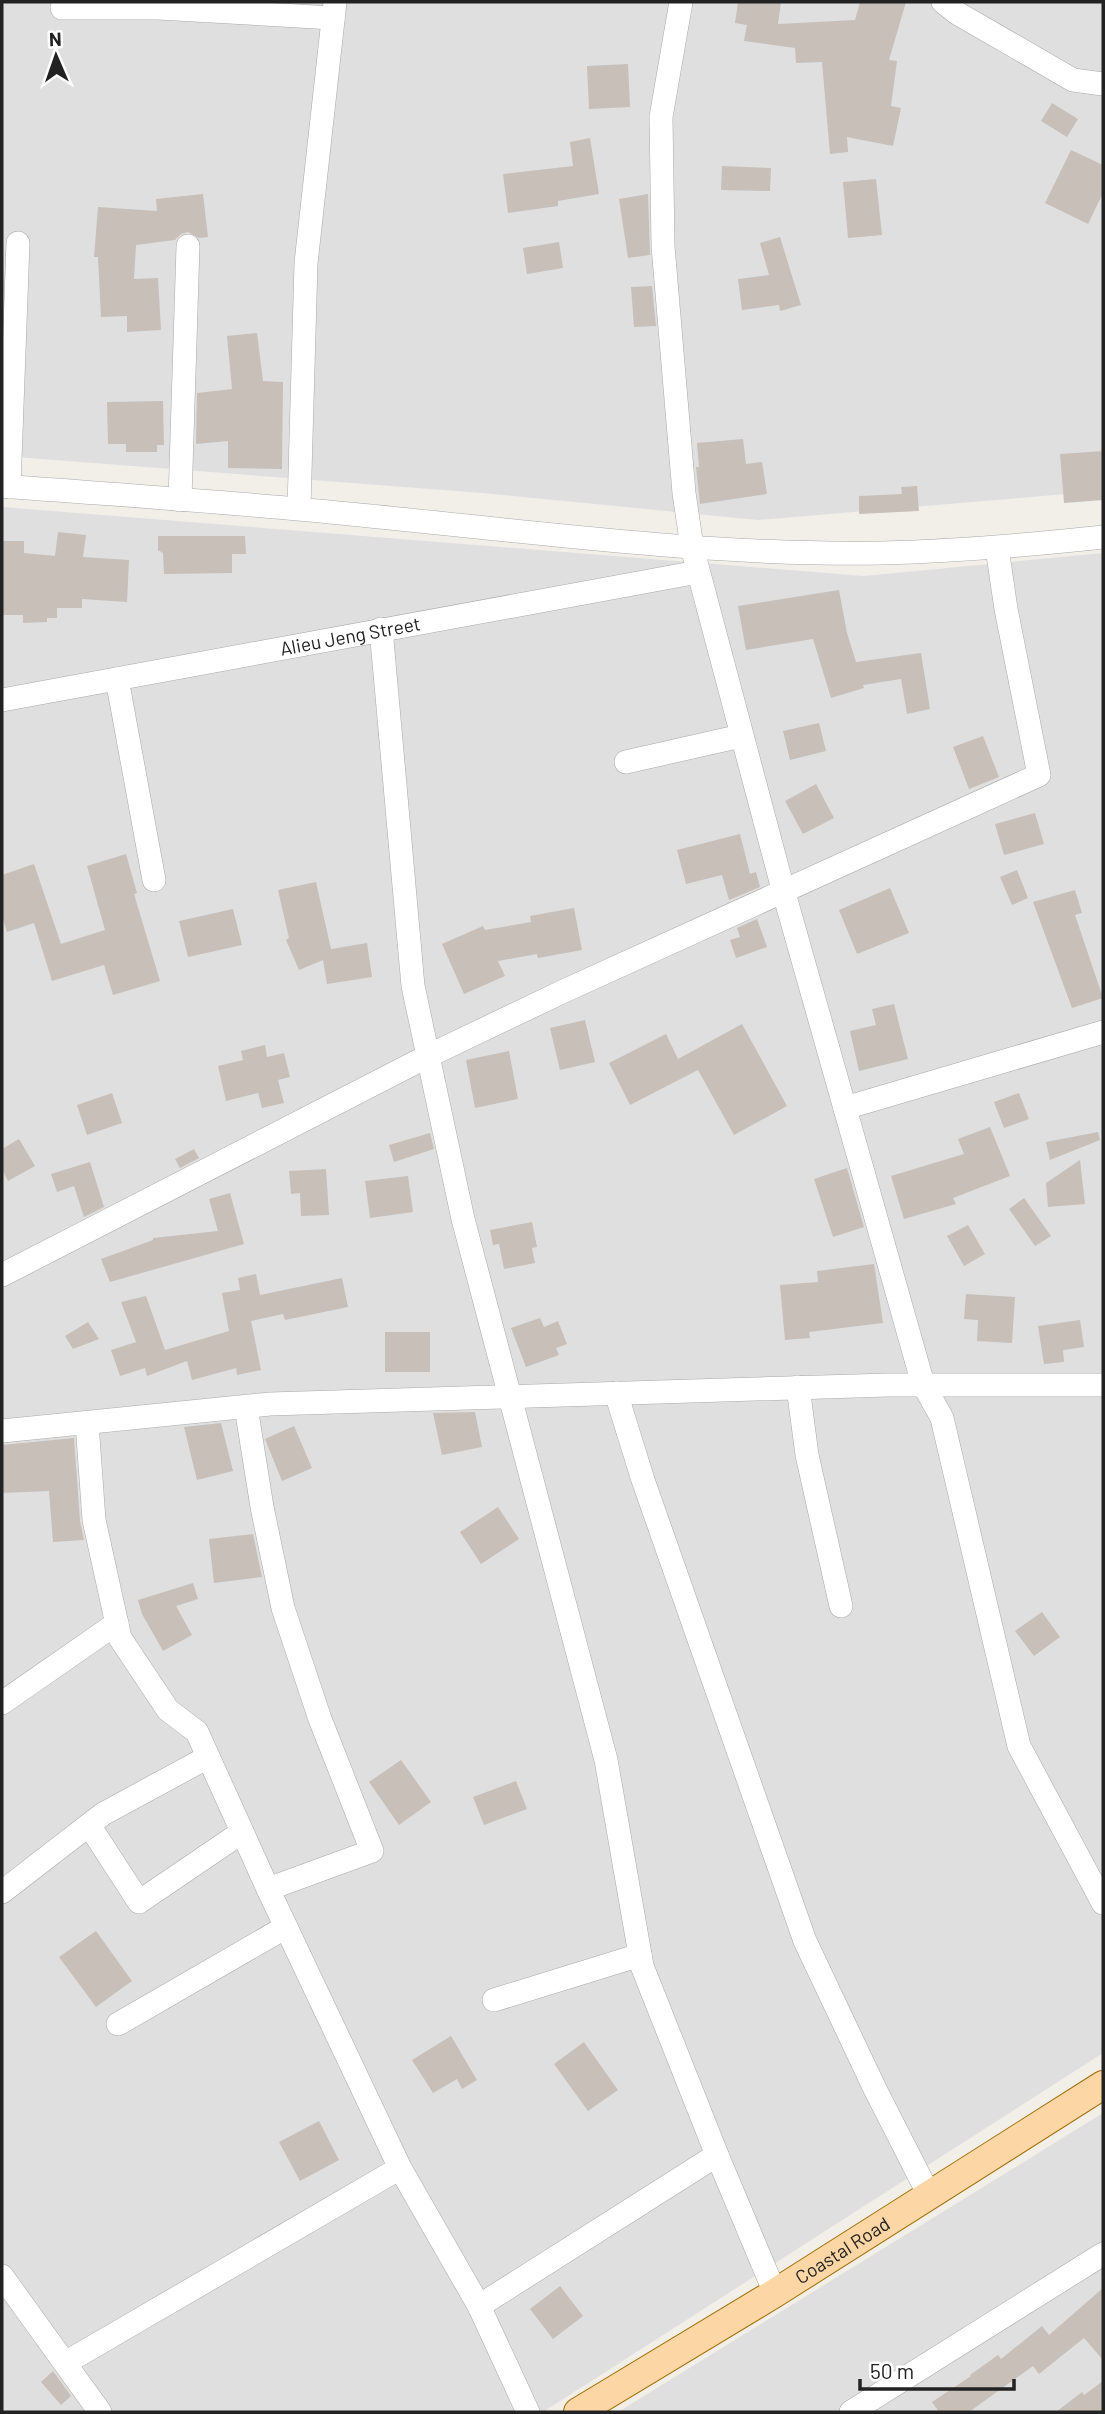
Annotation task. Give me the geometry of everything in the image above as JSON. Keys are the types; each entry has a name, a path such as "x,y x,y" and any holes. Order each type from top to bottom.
{"main road":[{"name":"Coastal Road","path":"578,2412 775,2293 1103,2085"}],"street":[{"path":"681,2 661,117 663,233 684,493 692,547 784,893 923,1384 942,1418 1019,1746 1103,1903"},
{"path":"943,2 957,13 1073,80 1103,84"},
{"path":"62,8 125,5 334,10 306,263 299,509"},
{"path":"18,243 5,486 299,509 692,547 880,553 998,548 1103,537"},
{"path":"180,500 188,246"},
{"path":"2,1275 428,1056 1039,775 1006,609 998,548"},
{"name":"Alieu Jeng Street","path":"2,700 698,572"},
{"path":"381,629 413,986 463,1219 606,1760 640,1955 717,2155 775,2293"},
{"path":"117,679 154,880"},
{"path":"626,761 741,736"},
{"path":"845,1108 1103,1032"},
{"path":"2,1431 246,1407 509,1396 923,1384 1103,1385"},
{"path":"798,1387 807,1455 841,1606"},
{"path":"615,1393 805,1941 929,2195"},
{"path":"246,1407 262,1507 283,1608 320,1719 372,1851 268,1889"},
{"path":"87,1423 94,1520 120,1638 168,1710 197,1731 268,1889 400,2168 479,2306 528,2412"},
{"path":"2,1703 117,1623"},
{"path":"2,1892 103,1814 208,1757"},
{"path":"89,1825 139,1902 242,1832"},
{"path":"118,2024 286,1927"},
{"path":"494,2000 640,1955"},
{"path":"479,2306 717,2155"},
{"path":"65,2362 400,2168"},
{"path":"851,2412 1103,2254"},
{"path":"2,2276 100,2412"}],"shaded area":[{"path":"2,2 1103,2 1103,491 758,520 482,493 2,456"},
{"path":"2,507 864,576 1103,553 1103,2053 543,2412 2,2412"},
{"path":"1103,2113 1103,2412 618,2412"}],"building":[{"path":"738,2 781,2 778,24 855,20 860,2 906,2 889,60 897,61 891,106 901,108 893,146 847,137 848,152 830,154 822,62 796,63 795,48 744,41 747,25 735,23"},
{"path":"628,64 630,107 589,109 587,66"},
{"path":"1052,103 1078,119 1067,137 1041,121"},
{"path":"590,138 599,194 558,201 558,206 508,213 503,174 573,166 570,142"},
{"path":"1071,150 1103,165 1103,193 1088,224 1045,203"},
{"path":"722,166 771,168 770,191 721,190"},
{"path":"876,179 882,235 848,238 843,182"},
{"path":"203,194 208,237 199,238 188,232 175,240 136,245 134,279 158,278 161,330 127,332 127,316 101,317 98,257 94,257 98,207 157,211 156,199"},
{"path":"648,194 650,255 628,258 619,199"},
{"path":"780,237 801,305 780,311 779,305 742,310 738,279 769,275 760,243"},
{"path":"559,242 563,268 527,274 523,248"},
{"path":"652,286 656,326 634,327 631,287"},
{"path":"257,333 263,381 283,382 282,469 228,468 228,441 196,444 197,393 232,389 227,336"},
{"path":"163,401 164,445 157,445 157,452 126,452 126,444 108,444 107,402"},
{"path":"743,439 746,464 762,462 767,494 700,504 696,467 699,467 697,443"},
{"path":"1103,451 1103,500 1064,503 1060,454"},
{"path":"917,486 919,511 859,514 859,496 902,494 901,487"},
{"path":"58,532 86,535 83,557 129,560 127,602 82,599 82,608 57,608 57,618 47,618 47,622 23,623 23,615 2,615 2,541 24,541 24,553 55,556"},
{"path":"158,536 245,536 246,554 232,554 232,573 164,574 163,553 158,550"},
{"path":"839,590 856,662 921,653 930,709 907,714 901,679 863,685 864,688 831,698 813,639 746,650 738,606"},
{"path":"819,723 826,751 790,760 783,731"},
{"path":"983,736 999,777 969,789 953,747"},
{"path":"816,784 834,818 803,834 785,801"},
{"path":"1035,813 1044,844 1004,855 995,824"},
{"path":"740,834 750,874 756,872 760,887 729,900 722,875 686,884 677,850"},
{"path":"126,854 137,893 134,894 160,981 113,995 104,965 52,981 34,923 7,932 2,916 2,875 34,864 61,944 105,930 87,866"},
{"path":"1017,870 1028,898 1012,905 1000,877"},
{"path":"316,882 331,949 367,943 372,977 327,984 323,960 299,970 286,940 289,938 278,890"},
{"path":"890,888 909,933 857,954 839,910"},
{"path":"1075,890 1082,913 1075,915 1103,998 1072,1008 1033,902"},
{"path":"574,908 582,950 538,958 537,954 498,961 505,976 464,994 442,944 483,926 485,930 531,922 530,916"},
{"path":"233,909 242,945 188,957 179,921"},
{"path":"757,919 767,947 736,958 730,940 740,937 737,928"},
{"path":"894,1004 908,1059 859,1071 850,1031 876,1025 872,1009"},
{"path":"585,1020 595,1062 560,1070 550,1028"},
{"path":"742,1024 787,1106 734,1135 698,1070 630,1105 609,1063 666,1034 678,1059"},
{"path":"265,1045 267,1057 284,1053 290,1077 278,1080 284,1103 262,1108 258,1093 226,1101 218,1066 243,1060 241,1051"},
{"path":"509,1051 518,1099 475,1108 466,1060"},
{"path":"112,1093 122,1123 87,1135 77,1105"},
{"path":"1019,1093 1029,1119 1004,1128 994,1102"},
{"path":"990,1127 1010,1176 953,1198 956,1204 904,1219 891,1176 964,1154 958,1139"},
{"path":"1098,1132 1100,1140 1050,1160 1046,1142"},
{"path":"430,1133 434,1149 394,1162 389,1145"},
{"path":"19,1139 35,1166 8,1181 2,1169 2,1149"},
{"path":"194,1149 199,1158 180,1168 175,1159"},
{"path":"1080,1160 1085,1204 1048,1207 1046,1183"},
{"path":"90,1162 104,1207 84,1217 74,1186 57,1192 51,1174"},
{"path":"847,1168 864,1227 833,1237 814,1179"},
{"path":"326,1169 329,1215 301,1216 300,1193 291,1194 289,1171"},
{"path":"408,1176 413,1212 370,1218 365,1181"},
{"path":"230,1193 244,1244 110,1282 101,1259 153,1238 218,1231 209,1199"},
{"path":"1024,1198 1051,1236 1035,1246 1009,1209"},
{"path":"532,1222 537,1247 532,1248 535,1263 504,1269 499,1244 493,1245 490,1230"},
{"path":"968,1225 985,1254 964,1266 947,1236"},
{"path":"874,1264 883,1323 809,1332 810,1338 785,1340 780,1285 818,1282 817,1271"},
{"path":"256,1274 260,1295 342,1278 348,1307 285,1320 283,1314 251,1321 261,1370 237,1375 236,1368 192,1380 187,1361 147,1376 145,1368 120,1376 111,1350 136,1342 121,1302 146,1296 165,1350 229,1331 222,1293 240,1290 238,1278"},
{"path":"966,1294 1015,1297 1012,1343 977,1341 978,1320 964,1319"},
{"path":"540,1318 544,1327 558,1321 567,1344 556,1348 559,1355 526,1367 511,1328"},
{"path":"1080,1320 1084,1347 1063,1350 1064,1362 1044,1364 1038,1326"},
{"path":"88,1322 99,1339 73,1349 65,1336"},
{"path":"385,1332 430,1332 430,1372 385,1372"},
{"path":"475,1412 482,1447 442,1455 433,1413"},
{"path":"221,1423 233,1471 197,1480 184,1427"},
{"path":"294,1426 312,1468 282,1481 265,1439"},
{"path":"74,1438 80,1521 84,1540 53,1542 49,1491 2,1493 2,1445"},
{"path":"498,1507 519,1539 481,1564 460,1532"},
{"path":"253,1534 262,1577 214,1583 209,1539"},
{"path":"193,1583 198,1599 176,1606 192,1635 163,1651 142,1614 138,1600"},
{"path":"1042,1612 1060,1637 1034,1656 1015,1631"},
{"path":"401,1760 431,1802 399,1825 369,1782"},
{"path":"516,1781 527,1809 484,1825 473,1797"},
{"path":"96,1931 132,1981 96,2007 59,1957"},
{"path":"451,2036 477,2080 462,2089 457,2079 433,2093 412,2060"},
{"path":"584,2042 618,2090 588,2111 554,2064"},
{"path":"319,2121 339,2160 300,2181 279,2142"},
{"path":"560,2286 583,2316 553,2339 530,2309"},
{"path":"1103,2288 1103,2360 1084,2338 1039,2374 1033,2366 969,2412 939,2412 932,2402 998,2355 1001,2359 1042,2326 1049,2335"},
{"path":"53,2371 71,2396 61,2405 41,2382"},
{"path":"1103,2381 1103,2412 1056,2412 1082,2392 1084,2395"}]}
